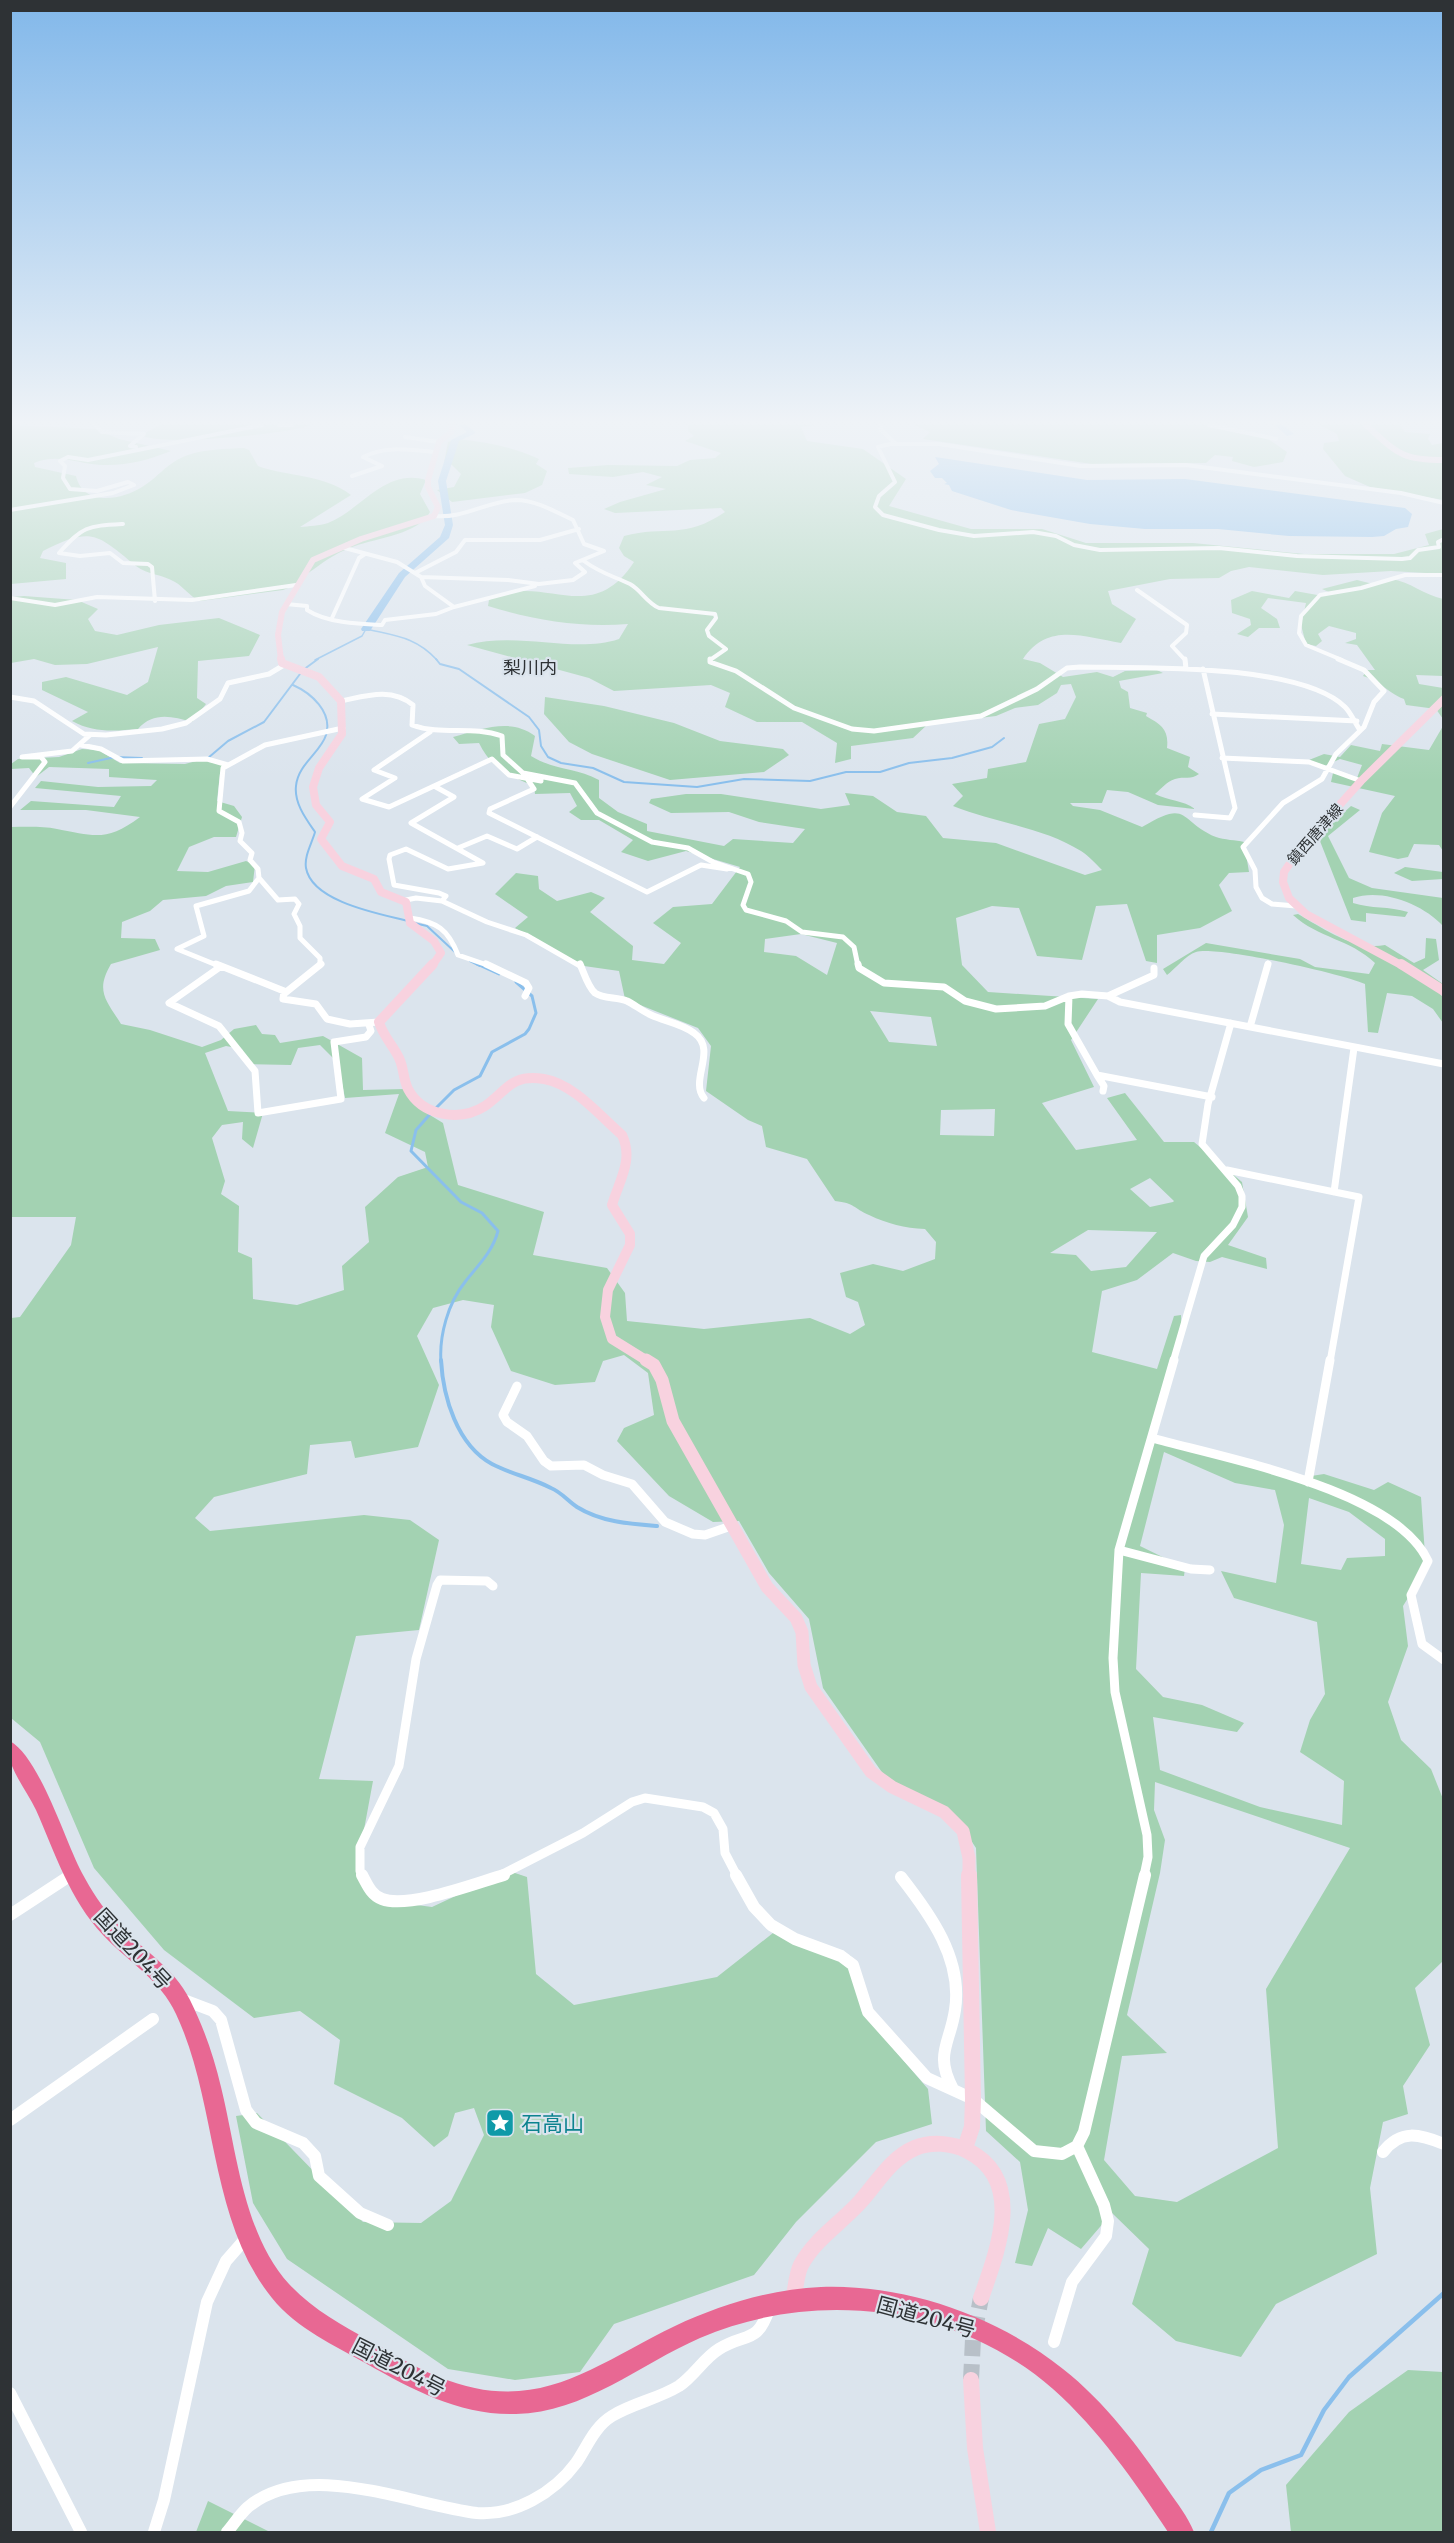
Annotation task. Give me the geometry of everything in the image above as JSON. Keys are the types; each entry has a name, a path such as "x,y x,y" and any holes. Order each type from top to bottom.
{"highway":[{"name":"国道204号","path":"10,1749 21,1762 39,1796 72,1874 101,1920 156,1969 179,1999 200,2043 233,2183 248,2235 273,2282 309,2319 433,2389 483,2402 523,2403 568,2393 708,2323 770,2305 794,2300 839,2298 893,2305 942,2318 1006,2340 1061,2382 1108,2429 1155,2491 1182,2532"}],"street":[{"path":"68,544 59,553 80,556 110,553 123,562 148,564 152,567 155,601"},
{"path":"284,665 276,642 277,626 296,585 307,566 352,544"},
{"path":"415,573 456,552 462,544"},
{"path":"286,604 305,605 311,615 382,625 384,620 436,614 539,584 562,582 581,577 585,572 575,565 604,551 584,544"},
{"path":"1071,544 1106,550 1137,547 1172,550 1219,548 1297,556 1410,558 1418,550 1439,547 1438,544"},
{"path":"341,547 397,562 422,577 508,580 539,584"},
{"path":"332,618 359,558 365,554"},
{"path":"584,561 602,574 632,585 652,605 659,608 715,614 717,617 707,630 709,636 726,649 710,658 710,662 744,676 794,708 860,731 900,729 974,718 1037,689 1067,668 1203,669 1248,675 1317,689 1333,697 1357,721 1360,730"},
{"path":"1443,575 1405,575 1355,589 1320,595 1301,616 1298,625 1299,633 1306,645 1364,670 1383,689 1360,730 1336,754 1328,770 1312,786 1283,803 1242,847 1243,854 1254,867 1257,891 1262,898 1277,906 1296,906 1320,923 1391,958 1443,991"},
{"path":"422,577 425,586 454,607"},
{"path":"10,598 55,605 100,597 155,601 199,599 296,585"},
{"path":"1137,590 1187,625 1186,633 1172,646 1185,659 1186,669"},
{"path":"10,697 34,701 77,731 90,735 144,731 186,723 220,699 228,683 269,674 284,665 310,672 341,701"},
{"path":"1195,816 1224,820 1234,815 1235,808 1203,669"},
{"path":"341,701 378,693 402,697 413,705 411,725 430,732 496,733 504,740 501,749 503,755 517,769 567,781 581,788 597,813 652,842 688,848 728,868 748,874 751,877 743,905 746,910 786,921 802,932 843,937 854,947 859,968 884,983 944,987 965,1001 996,1010 1045,1006 1069,996 1108,996 1154,975 1154,968"},
{"name":"鎮西唐津線","path":"1296,906 1285,890 1284,872 1299,850 1361,781 1443,699"},
{"path":"341,701 338,728 342,735 320,765 314,778 312,793 313,803 321,815 330,822 321,839 342,866 367,874 374,879 381,891 406,900 416,898 442,901 487,922 526,935 553,952 579,963 593,991 598,995 625,1000 649,1014 695,1033 702,1043 705,1058 700,1077 700,1093 704,1098"},
{"path":"1212,714 1357,721"},
{"path":"338,728 285,738 251,750 228,765 220,777 219,811 238,822 242,833 240,841 252,853 250,860 258,869 259,878 278,900 295,899 298,904 294,914 300,926 297,933 300,940 321,958 322,963 316,970 285,993 282,999 316,1004 327,1019 374,1023 401,1060 408,1088 421,1105 433,1111 445,1115 471,1112 486,1105 513,1082 551,1080 562,1084 622,1135 627,1143 629,1159 612,1205 630,1234 630,1245 608,1290 605,1317 612,1339 654,1365 662,1380 673,1421 731,1526 767,1587 796,1618 802,1632 804,1665 811,1687 871,1772 892,1787 944,1812 963,1831 969,1858 973,2099 972,2127 965,2148"},
{"path":"430,732 374,770 395,778 362,799 389,807 489,759 494,760 509,774 528,780 567,781"},
{"path":"10,807 45,762 41,757 22,757 72,751 90,735"},
{"path":"81,745 101,748 115,759 123,761 207,759 228,765"},
{"path":"1222,758 1309,762 1361,781"},
{"path":"528,780 535,787 534,789 488,811 647,892 701,864 722,870 728,868"},
{"path":"434,786 454,797 414,819 411,823 483,863 448,869 406,849 390,855 388,859 394,885 439,893 446,897 442,901"},
{"path":"458,848 487,836 517,849 537,837"},
{"path":"259,878 249,891 196,906 204,936 177,949 285,993"},
{"path":"220,967 169,1003 219,1026 255,1071 258,1113 341,1100 334,1042 366,1037 374,1023 441,953 434,940 416,928 410,918 410,906 406,900"},
{"path":"410,918 433,921 452,940 458,955 484,963 526,983 529,988 525,996"},
{"path":"1250,1027 1268,963"},
{"path":"1069,996 1068,1024 1104,1086 1103,1091"},
{"path":"1108,996 1120,1002 1443,1064"},
{"path":"493,1586 487,1581 441,1580 437,1585 416,1659 399,1766 360,1847 360,1871 372,1893 382,1899 396,1901 416,1899 503,1875 563,1844 632,1802 645,1798 703,1807 714,1813 723,1829 725,1853 754,1907 771,1924 795,1939 841,1956 853,1965 868,2012 927,2078 973,2099 1034,2151 1062,2154 1077,2146 1084,2132 1110,2031 1148,1857 1147,1835 1115,1692 1113,1658 1119,1550 1204,1257 1229,1231 1242,1210 1238,1185 1227,1170 1209,1156 1202,1144 1202,1136 1231,1023"},
{"path":"1334,1192 1354,1047"},
{"path":"1097,1075 1109,1074 1212,1097"},
{"path":"1227,1170 1359,1197 1308,1482"},
{"path":"517,1386 503,1415 507,1422 527,1436 544,1461 551,1466 584,1465 603,1475 633,1484 665,1522 693,1533 705,1534 731,1526"},
{"path":"1152,1438 1308,1482 1357,1499 1421,1544 1428,1561 1411,1595 1412,1612 1422,1644 1443,1660"},
{"path":"1119,1550 1191,1569 1210,1570"},
{"path":"10,1915 72,1874"},
{"path":"901,1877 934,1918 944,1941 956,1996 941,2059 944,2075 953,2089"},
{"path":"179,1999 213,2011 221,2020 246,2110 256,2123 303,2143 315,2157 319,2176 360,2212 388,2225"},
{"path":"10,2120 153,2019"},
{"path":"1383,2152 1390,2140 1401,2134 1420,2135 1443,2144"},
{"path":"794,2300 800,2267 814,2245 860,2203 894,2163 915,2148 940,2144 965,2148 983,2160 998,2184 1004,2207 1002,2237 981,2298"},
{"path":"1054,2342 1072,2282 1106,2236 1108,2221 1104,2205 1077,2146"},
{"path":"154,2532 164,2499 207,2302 226,2261 248,2235"},
{"path":"227,2532 253,2503 287,2487 323,2485 367,2490 466,2512 501,2513 537,2498 574,2466 599,2427 610,2417 679,2386 693,2376 718,2349 755,2337 764,2328 770,2305"},
{"path":"971,2380 975,2448 988,2532"},
{"path":"10,2393 81,2532"}],"green space":[{"path":"11,544 58,544 43,551 40,558 66,563 66,579 11,584"},
{"path":"106,544 363,544 339,553 283,590 200,601 175,582 136,566"},
{"path":"621,544 1200,544 1304,554 1394,554 1429,544 1443,544 1443,574 1391,571 1323,575 1249,567 1231,571 1219,578 1170,579 1108,591 1112,604 1136,619 1121,643 1067,635 1055,636 1033,647 1023,659 1040,663 1063,677 1097,672 1113,677 1125,671 1157,670 1163,673 1119,681 1121,688 1128,692 1130,708 1147,713 1146,716 1160,725 1167,737 1167,748 1190,757 1188,767 1199,774 1172,780 1155,794 1195,809 1158,805 1128,792 1107,790 1102,803 1070,803 1073,806 1100,810 1142,827 1168,814 1183,815 1216,837 1244,842 1249,872 1229,873 1219,885 1232,911 1200,928 1157,935 1157,963 1146,961 1127,904 1096,906 1082,960 1037,956 1019,908 992,906 956,918 962,965 988,992 1098,999 1071,1040 1094,1087 1042,1103 1076,1150 1137,1140 1107,1098 1125,1093 1164,1142 1194,1142 1242,1182 1248,1217 1228,1245 1266,1258 1267,1269 1222,1257 1210,1262 1196,1261 1173,1253 1137,1280 1102,1291 1092,1352 1157,1369 1174,1316 1181,1315 1182,1341 1149,1437 1292,1479 1324,1474 1374,1490 1388,1482 1421,1497 1426,1569 1403,1606 1408,1646 1388,1702 1401,1740 1431,1769 1443,1799 1443,1961 1415,1988 1430,2045 1403,2086 1408,2114 1383,2122 1370,2188 1377,2254 1276,2304 1241,2357 1176,2341 1132,2304 1149,2249 1112,2213 1081,2249 1048,2228 1032,2266 1015,2263 1028,2210 1020,2162 986,2131 976,1848 953,1813 886,1778 823,1688 809,1619 769,1573 739,1521 713,1522 669,1496 617,1441 624,1428 654,1415 648,1373 624,1355 603,1361 595,1382 555,1385 511,1371 491,1327 494,1305 463,1300 433,1308 417,1336 439,1385 418,1447 355,1458 351,1441 310,1445 307,1474 214,1497 195,1518 210,1531 364,1515 410,1520 439,1540 419,1630 356,1636 319,1779 373,1781 358,1862 379,1900 432,1907 509,1871 527,1877 536,1974 574,2005 717,1977 773,1933 851,1956 862,2012 928,2089 932,2124 876,2142 796,2222 754,2275 614,2324 580,2372 515,2380 448,2369 287,2259 253,2203 236,2116 257,2113 363,2222 421,2223 451,2201 484,2135 474,2108 455,2113 448,2136 434,2147 402,2118 334,2084 340,2040 300,2011 254,2018 164,1950 94,1868 40,1742 11,1718 11,1318 20,1317 71,1245 76,1217 11,1217 11,827 46,827 91,835 109,834 140,817 86,810 20,810 31,801 114,807 121,796 35,788 41,781 98,787 151,786 157,780 109,777 109,769 49,767 36,777 29,768 11,769 11,764 18,759 59,757 82,749 98,750 120,763 185,764 204,759 225,765 220,773 217,801 234,806 242,817 236,837 214,837 189,847 177,871 208,872 246,861 255,865 253,882 226,886 206,896 163,900 150,911 122,922 121,938 155,939 160,950 111,964 106,973 104,995 121,1024 150,1030 202,1047 221,1040 234,1029 256,1025 262,1034 275,1035 280,1043 323,1036 362,1058 363,1090 405,1089 420,1109 443,1123 458,1185 544,1212 533,1255 607,1268 625,1293 627,1321 704,1329 810,1318 850,1334 865,1325 858,1302 846,1297 840,1273 873,1264 903,1271 935,1259 936,1242 925,1229 890,1223 850,1204 835,1201 807,1159 766,1147 762,1126 748,1120 706,1091 711,1046 698,1028 625,999 619,971 584,966 515,928 528,917 495,894 516,873 538,876 539,889 557,901 591,892 605,898 590,912 633,946 632,960 664,964 681,943 653,923 673,907 712,904 740,867 686,851 648,861 621,852 633,840 599,820 581,820 569,812 577,806 570,793 535,794 534,786 495,765 479,743 459,744 453,737 505,726 525,730 535,736 531,756 599,780 599,798 618,812 647,824 647,831 724,846 733,839 793,843 805,829 759,822 729,812 671,813 649,803 651,799 686,794 721,794 821,809 850,805 845,793 873,796 897,812 926,816 943,838 996,843 1085,875 1102,870 1081,851 1066,843 1051,836 953,806 963,796 952,784 987,778 988,769 1026,762 1039,724 1065,719 1076,697 1071,684 1061,685 1057,693 1038,705 1015,708 996,716 928,724 913,738 851,746 851,759 835,763 837,743 802,722 757,722 725,707 730,693 711,685 614,691 589,678 467,645 506,640 583,644 619,639 628,624 574,624 539,619 488,606 489,600 509,593 528,591 583,596 600,592 617,582 634,562 624,556 619,548","holes":["801,934 837,943 827,975 796,956 764,952 765,939","870,1011 931,1017 937,1046 889,1042","320,1045 338,1063 345,1098 399,1094 385,1133 425,1152 428,1167 398,1177 365,1207 369,1242 342,1266 344,1290 297,1305 253,1299 252,1258 238,1252 239,1206 221,1194 225,1181 212,1138 222,1125 243,1122 242,1139 253,1148 263,1113 228,1111 205,1053 226,1046 242,1049 248,1064 291,1065 298,1048","995,1109 994,1136 940,1135 941,1110","1150,1178 1174,1201 1150,1207 1130,1189","1088,1230 1157,1232 1126,1267 1091,1271 1076,1255 1050,1253","1164,1452 1235,1483 1275,1490 1284,1525 1276,1583 1221,1571 1234,1598 1317,1622 1325,1694 1310,1720 1300,1752 1344,1781 1342,1825 1260,1807 1160,1770 1153,1717 1237,1732 1244,1723 1202,1705 1163,1697 1136,1669 1141,1573 1184,1576 1185,1568 1140,1546","1309,1498 1349,1512 1385,1539 1385,1556 1347,1558 1341,1570 1301,1564","1155,1782 1350,1848 1266,1989 1278,2148 1177,2202 1135,2196 1104,2160 1122,2056 1167,2053 1127,2015 1160,1873 1165,1840 1154,1810"]},
{"path":"1391,579 1443,599 1443,676 1416,675 1419,684 1443,688 1443,719 1436,709 1406,705 1404,699 1363,676 1367,670 1375,670 1357,645 1345,643 1356,639 1356,633 1329,626 1318,634 1322,641 1316,646 1306,644 1301,625 1306,603 1268,598 1261,608 1277,619 1280,628 1259,628 1248,637 1237,634 1251,625 1250,619 1232,613 1231,600 1252,591 1289,598 1295,591 1323,596 1331,593 1322,589 1357,580 1373,584"},
{"path":"11,597 77,600 98,609 88,619 95,631 117,635 159,625 219,618 260,635 249,656 198,661 197,698 206,704 192,722 163,717 150,720 138,729 112,731 88,728 72,721 88,712 42,690 42,682 66,677 127,695 148,682 158,647 87,664 55,665 34,659 11,663"},
{"path":"545,697 604,706 674,723 720,741 783,749 789,755 764,772 670,780 592,754 569,742 544,714"},
{"path":"1443,726 1443,851 1439,845 1414,844 1408,857 1398,859 1369,852 1382,813 1395,796 1331,782 1333,773 1357,778 1362,765 1340,759 1325,766 1309,760 1324,754 1340,757 1351,745 1380,751 1382,744 1429,750"},
{"path":"1351,806 1360,810 1328,836 1349,878 1372,888 1443,898 1443,926 1425,911 1413,905 1376,895 1353,898 1353,903 1408,912 1405,917 1366,913 1366,922 1351,920 1318,836"},
{"path":"1405,867 1443,872 1443,879 1412,881 1394,873"},
{"path":"1298,914 1351,942 1362,945 1385,945 1414,963 1425,958 1426,938 1436,939 1439,960 1423,970 1443,984 1443,991 1440,994 1443,997 1443,1023 1433,1009 1412,996 1387,993 1378,1033 1368,1032 1365,984 1252,956 1208,951 1196,952 1167,975 1163,969 1206,943 1300,959 1315,967 1369,974 1375,963 1355,949 1313,929 1293,915"},
{"path":"1408,2370 1443,2372 1443,2532 1291,2532 1286,2485 1349,2412"},
{"path":"208,2501 270,2532 196,2532"}],"waterway":[{"path":"366,629 402,575 438,544"},
{"path":"315,660 362,636 366,629 413,642 436,659"},
{"path":"208,758 228,741 264,722 303,670 318,659"},
{"path":"436,659 440,664 459,669 529,717 539,730 541,746 548,757 561,763 593,768 624,782 697,787 744,779 810,781 846,772 880,772 909,763 952,758 992,747 1004,738"},
{"path":"293,685 307,693 319,704 327,727 323,741 301,771 296,786 299,805 315,832 306,863 311,880 321,890 349,905 408,921"},
{"path":"88,763 115,757 142,758"},
{"path":"414,923 427,926 456,953"},
{"path":"470,961 480,966"},
{"path":"477,964 499,974"},
{"path":"436,1108 454,1090 480,1076 492,1052 525,1034 529,1029 536,1013 532,996 516,982"},
{"path":"431,1113 416,1130 411,1151 461,1202 482,1213 498,1231 488,1252 459,1290 449,1310 443,1331 441,1360"},
{"path":"441,1360 445,1389 454,1419 470,1445 480,1456 492,1464 555,1490 577,1507 596,1516 626,1523 657,1526"},
{"path":"1211,2532 1229,2493 1261,2470 1301,2455 1324,2410 1349,2377 1444,2293"}],"tunnel":[{"path":"971,2380 973,2339 981,2298"}],"place":[{"name":"石高山","path":"500,2123"}],"district":[{"name":"梨川内","path":"530,667"}]}
